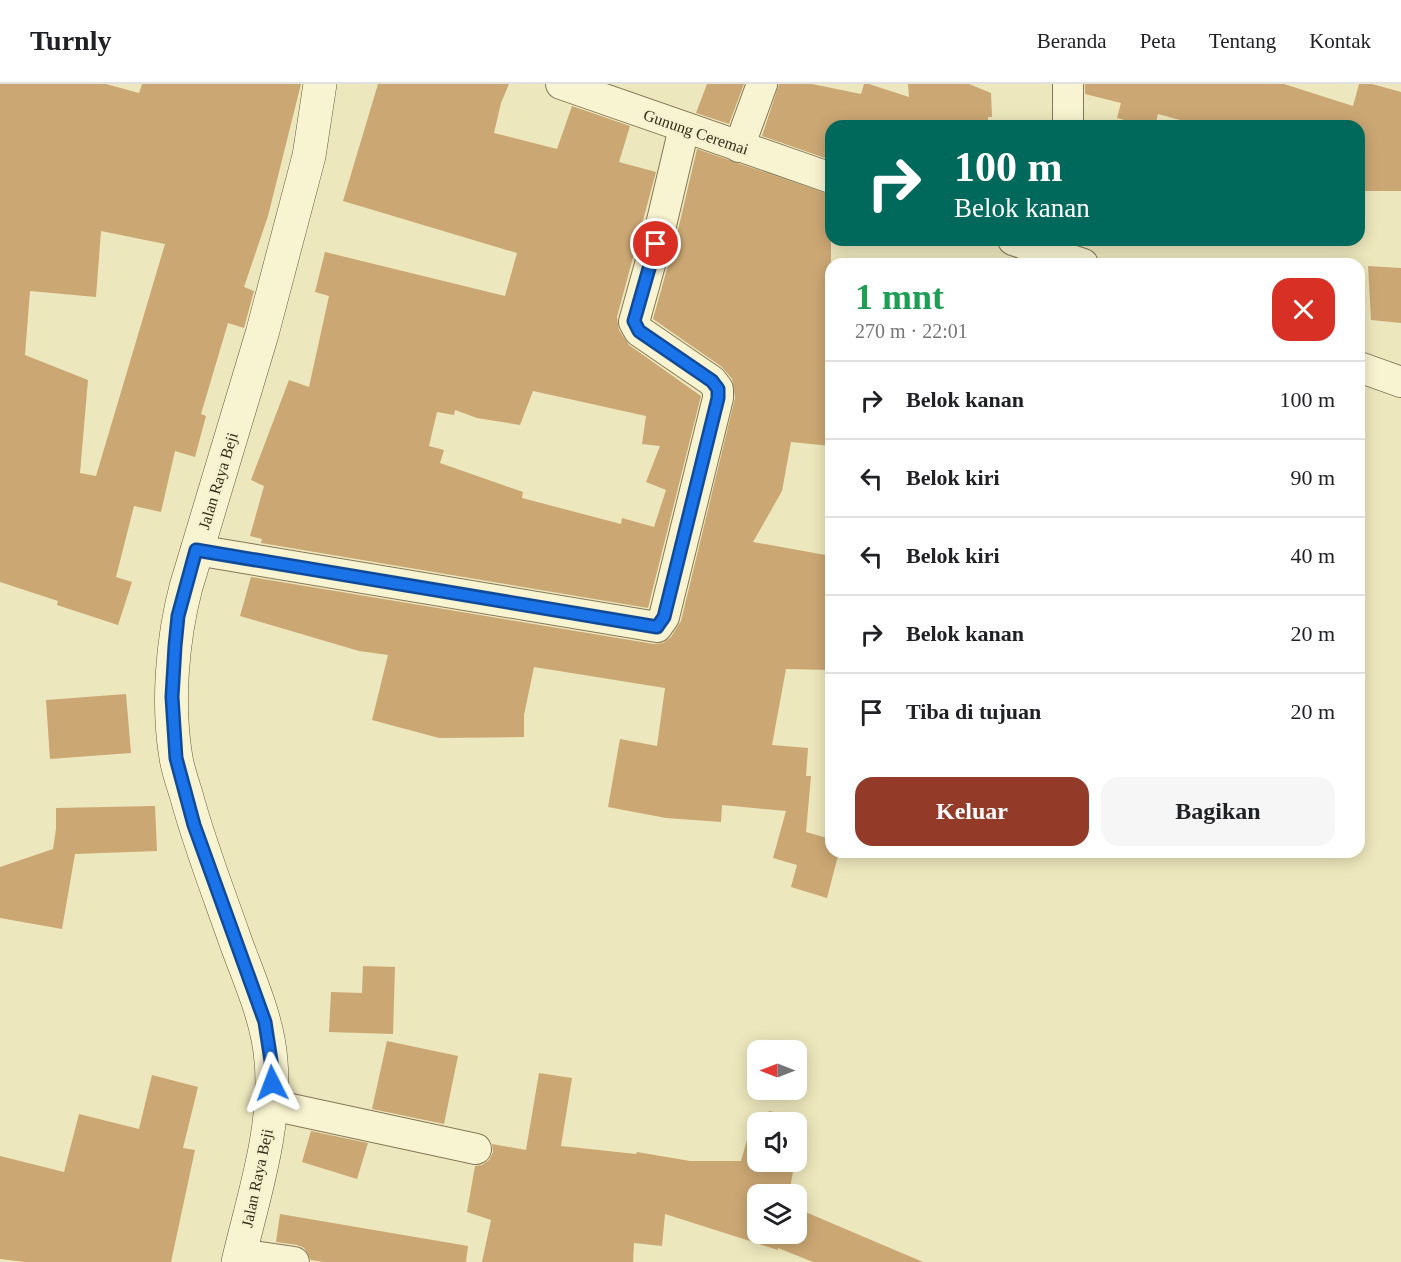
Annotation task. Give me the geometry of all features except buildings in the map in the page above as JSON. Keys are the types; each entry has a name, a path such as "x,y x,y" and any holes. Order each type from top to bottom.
{"street":[{"name":"Jalan Raya Beji","path":"239,1258 259,1176 272,1105 271,1061 265,1022 194,825 176,758 172,697 175,646 178,616 196,550 262,334 309,156 320,84"},
{"name":"Gunung Ceremai","path":"561,84 825,176"},
{"path":"739,147 762,84"},
{"path":"1068,84 1068,120"},
{"path":"196,550 657,627 664,617 718,398 718,389 712,381 639,331 634,322 661,225 684,128"},
{"path":"1035,246 1074,257"},
{"path":"1365,369 1401,382"},
{"path":"272,1105 476,1149"},
{"path":"239,1258 294,1262"}],"route":[{"path":"272,1083 265,1022 194,825 176,758 172,697 175,646 178,616 196,550 657,627 664,617 718,391 712,381 636,327 634,321 656,244"}]}
